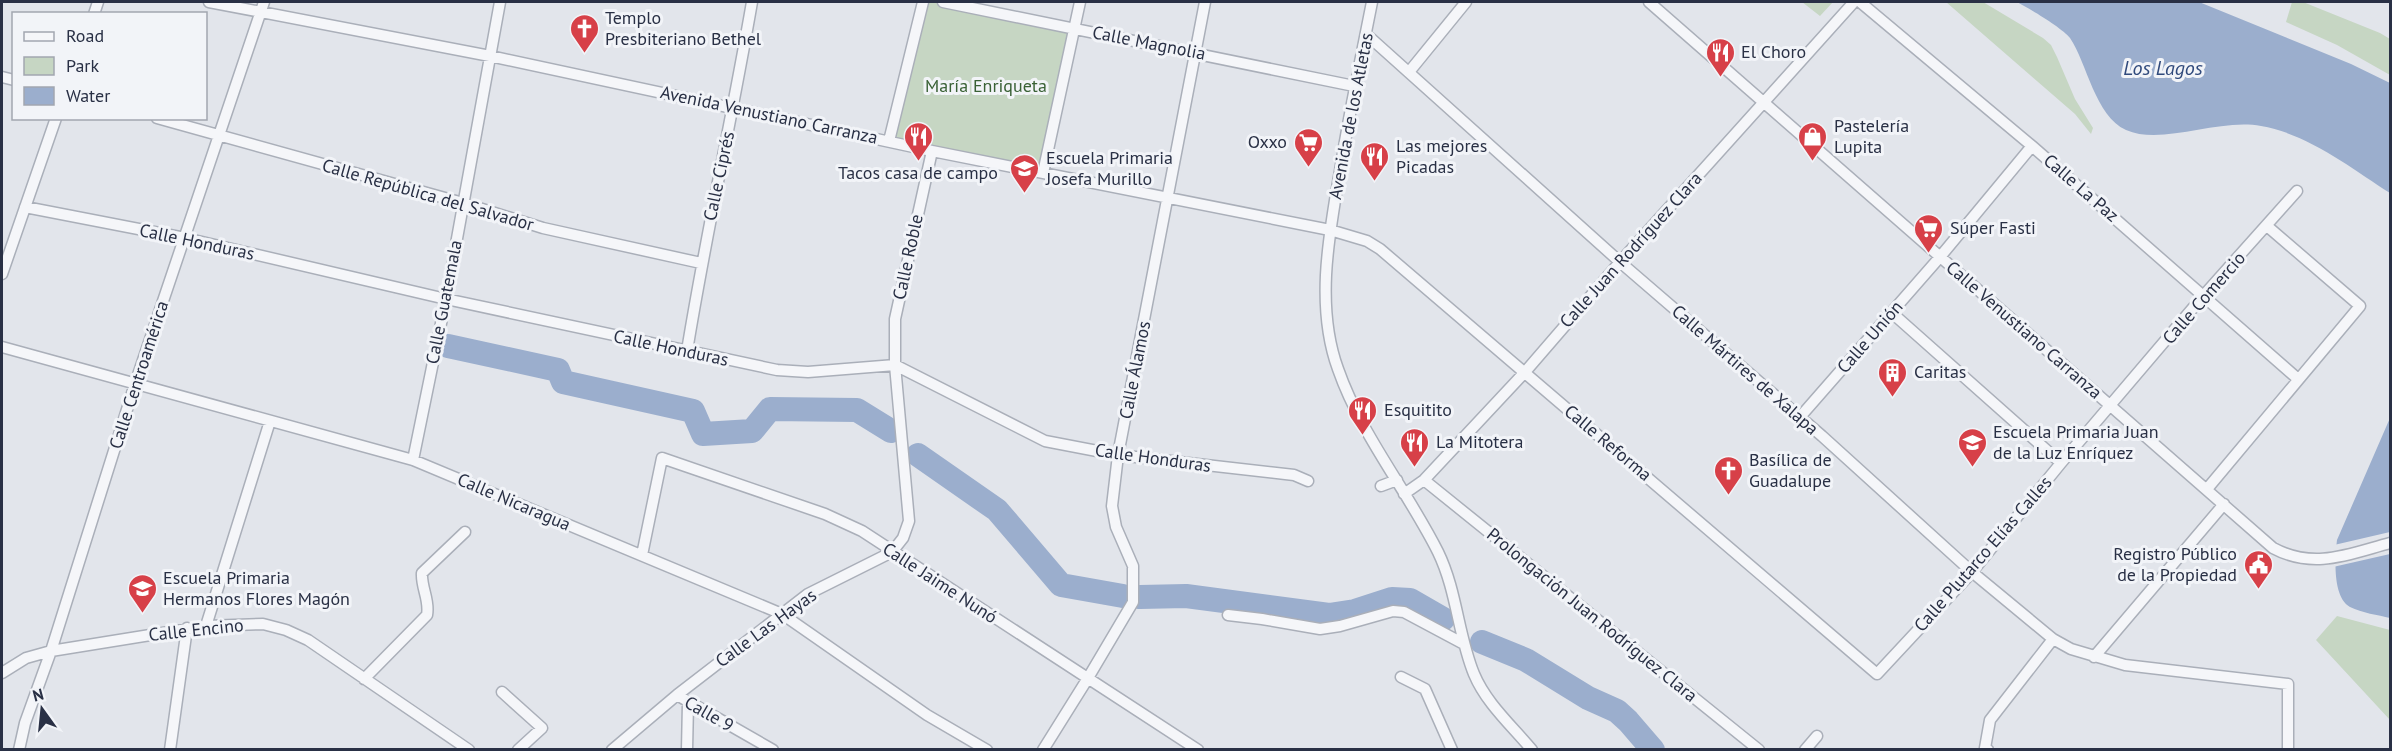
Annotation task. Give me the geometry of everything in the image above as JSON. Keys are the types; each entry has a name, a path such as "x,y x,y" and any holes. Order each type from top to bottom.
{"street":[{"name":"Avenida Venustiano Carranza","path":"208,2 490,56 932,151 1330,230"},
{"name":"Calle Centroamérica","path":"19,750 25,723 51,651 135,384 264,2"},
{"name":"Calle Guatemala","path":"413,460 446,299 500,2"},
{"name":"Calle Ciprés","path":"687,351 701,262 734,107 752,2"},
{"path":"889,141 923,2"},
{"name":"Calle Magnolia","path":"943,2 1354,86"},
{"path":"1043,173 1080,2"},
{"name":"Calle Álamos","path":"1043,750 1133,602 1133,566 1116,527 1112,506 1118,455 1205,2"},
{"name":"Avenida de los Atletas","path":"1372,2 1354,86 1330,230 1326,305 1337,368 1351,401 1439,554 1452,589 1464,644 1485,695 1532,750"},
{"path":"1410,72 1466,2"},
{"name":"Calle Venustiano Carranza","path":"1649,2 2273,548 2301,559 2330,559 2391,543"},
{"name":"Calle Juan Rodríguez Clara","path":"1404,494 1424,480 1525,372 1620,262 1854,2"},
{"name":"Calle La Paz","path":"1860,2 2032,146 2298,379"},
{"name":"Calle Mártires de Xalapa","path":"1366,34 1620,262 1800,417 1972,572 2053,639 2094,657 2125,665 2288,684 2288,750"},
{"path":"2,274 4,257 25,207 55,120"},
{"name":"Calle República del Salvador","path":"164,120 463,203 543,228 701,262"},
{"name":"Calle Unión","path":"1800,417 1940,257 2032,146"},
{"name":"Calle Roble","path":"895,365 895,319 932,151"},
{"name":"Calle Comercio","path":"2111,405 2204,295 2297,191"},
{"name":"Calle Honduras","path":"25,207 185,238 446,299 777,370 808,372 895,365 1045,441 1118,455 1294,476 1308,481"},
{"path":"2207,489 2360,306 2267,226"},
{"name":"Calle Reforma","path":"1330,230 1367,241 1380,249 1877,674"},
{"path":"1891,312 2061,463"},
{"name":"Calle Nicaragua","path":"2,347 413,460 782,614 927,715 987,750"},
{"path":"892,552 903,538 909,521 895,365"},
{"name":"Calle Plutarco Elías Calles","path":"1877,674 1972,572 2111,405"},
{"path":"206,626 270,421"},
{"name":"Calle Jaime Nunó","path":"642,555 662,459 825,514 862,531 1198,750"},
{"path":"1381,486 1396,480"},
{"name":"Prolongación Juan Rodríguez Clara","path":"1424,480 1759,750"},
{"path":"2094,657 2224,504"},
{"path":"364,679 427,615 429,603 421,583 422,573 465,532"},
{"name":"Calle Las Hayas","path":"612,750 677,695 808,594 892,552"},
{"path":"1228,615 1320,629 1340,626 1393,611 1404,612 1464,644"},
{"name":"Calle Encino","path":"2,673 26,658 51,651 187,628 262,624 286,630 308,640 458,746 469,750"},
{"path":"170,750 187,628"},
{"path":"1987,749 1989,720 2053,639"},
{"path":"1401,677 1425,689 1452,750"},
{"path":"502,692 542,728 518,750"},
{"name":"Calle 9","path":"677,695 773,750"},
{"path":"687,750 688,703"},
{"path":"1805,750 1817,736"}],"green space":[{"name":"María Enriqueta","path":"923,2 943,2 1074,28 1043,173 889,141"},
{"path":"1802,2 1833,2 1820,16"},
{"path":"1946,2 1983,2 2051,45 2075,99 2093,128 2091,134 2075,114"},
{"path":"2292,2 2303,2 2390,39 2390,75 2337,45 2286,22"},
{"path":"2337,616 2390,630 2390,720 2316,640"}],"water":[{"name":"Los Lagos","path":"2017,2 2199,2 2351,64 2390,83 2390,193 2312,144 2278,130 2244,125 2156,135 2126,130 2115,123 2099,101 2070,38 2053,24"},
{"path":"2390,418 2390,618 2360,611 2344,602 2337,586 2335,566 2337,540"}],"pier":[{"path":"2390,532 2390,554 2333,567 2334,545"}],"waterway":[{"path":"448,346 558,370 563,382 693,411 703,434 752,431 770,409 857,410 891,431"},
{"path":"918,455 997,510 1061,585 1123,596"},
{"path":"1140,597 1186,596 1329,615 1355,611 1392,599 1410,600 1443,619"},
{"path":"1482,642 1526,660 1588,698 1617,711 1653,750"}],"place":[{"name":"Templo Presbiteriano Bethel","path":"584,54"},
{"name":"El Choro","path":"1720,78"},
{"name":"Tacos casa de campo","path":"918,162"},
{"name":"Pastelería Lupita","path":"1813,162"},
{"name":"Oxxo","path":"1308,168"},
{"name":"Las mejores Picadas","path":"1375,182"},
{"name":"Escuela Primaria Josefa Murillo","path":"1025,194"},
{"name":"Súper Fasti","path":"1929,254"},
{"name":"Caritas","path":"1893,398"},
{"name":"Esquitito","path":"1363,436"},
{"name":"La Mitotera","path":"1415,468"},
{"name":"Escuela Primaria Juan de la Luz Enríquez","path":"1972,468"},
{"name":"Basílica de Guadalupe","path":"1728,496"},
{"name":"Registro Público de la Propiedad","path":"2258,590"},
{"name":"Escuela Primaria Hermanos Flores Magón","path":"142,614"}]}
